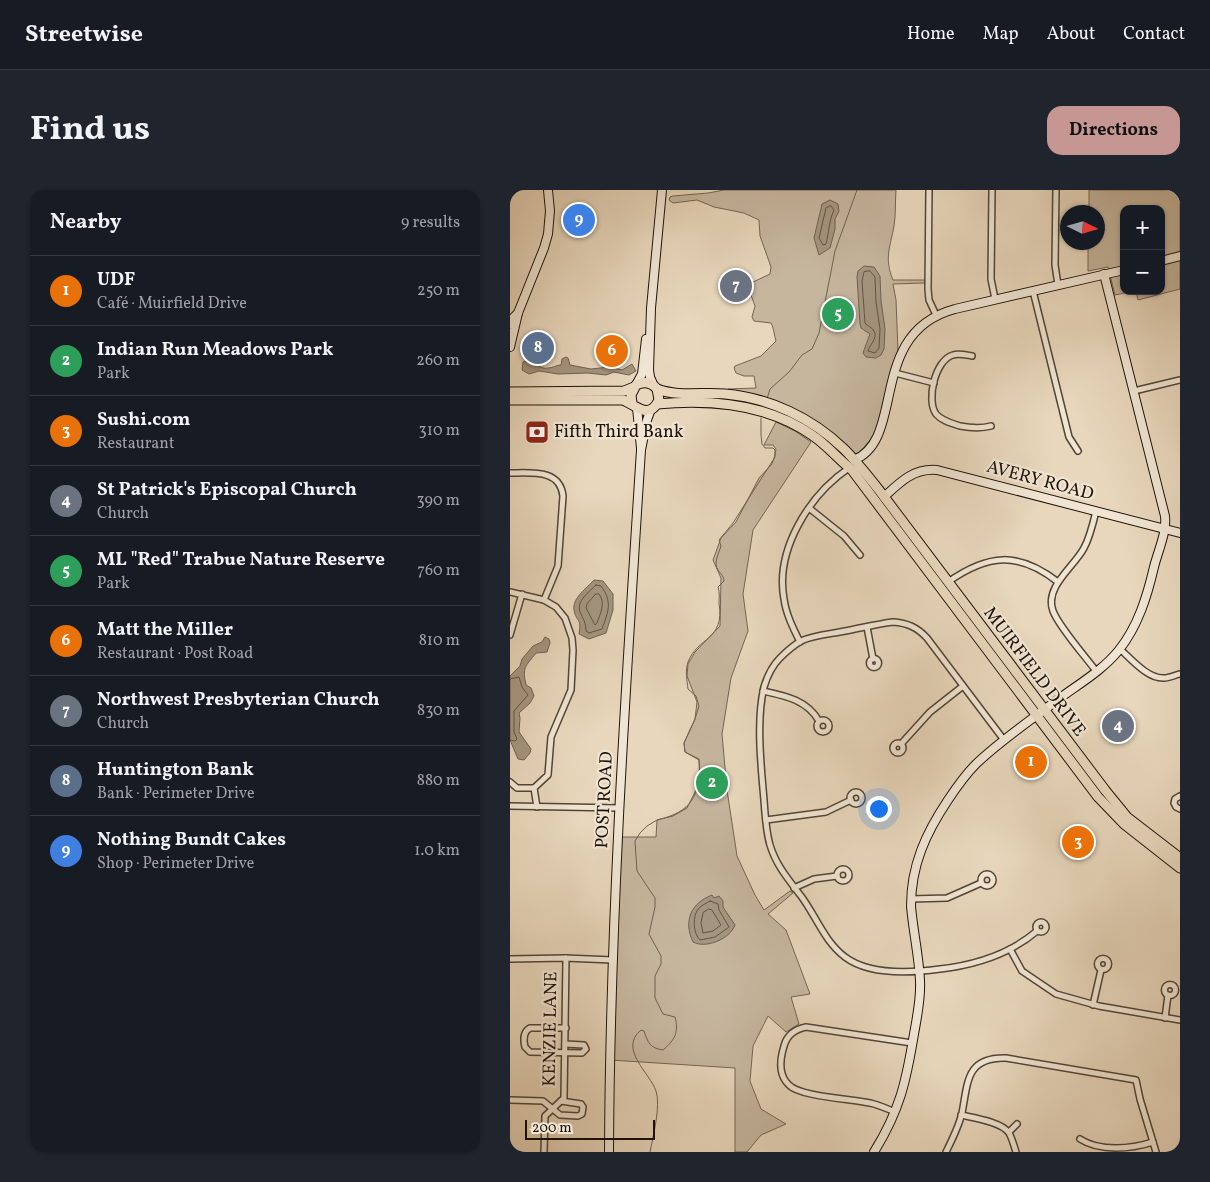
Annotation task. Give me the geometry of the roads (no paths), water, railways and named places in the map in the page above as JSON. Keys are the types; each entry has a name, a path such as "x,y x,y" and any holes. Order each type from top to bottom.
{"main road":[{"path":"510,392 624,391 646,382 670,393 735,395 772,404 812,423 837,443 854,460 879,492 875,495 863,478 836,450 810,430 783,415 746,406 716,403 673,402 644,411 623,400 510,400"},
{"path":"635,386 631,395 635,406"},
{"path":"654,407 659,396 655,387"},
{"name":"MUIRFIELD DRIVE","path":"768,412 795,424 811,434 849,468 943,585 1040,714 1098,797 1123,824 1180,868"},
{"path":"810,430 821,434 849,460 854,460"},
{"name":"MUIRFIELD DRIVE","path":"879,492 943,585"},
{"name":"MUIRFIELD DRIVE","path":"1040,714 1083,762 1128,817 1180,858"}],"street":[{"path":"510,347 518,313 548,234 550,211 548,190"},
{"path":"655,387 650,378 649,370 651,308 662,190"},
{"path":"929,190 928,289 929,300 936,315"},
{"path":"992,190 991,279 995,300"},
{"path":"1056,190 1055,265 1058,285"},
{"path":"1165,260 1180,256"},
{"path":"854,460 866,452 879,432 904,346 918,328 936,315 1120,271"},
{"path":"874,1152 896,1112 906,1080 920,998 919,972 910,899 917,857 927,833 971,769 1004,740 1096,671 1120,649 1141,614 1164,529 1165,512 1104,274"},
{"path":"1033,291 1069,437 1078,451"},
{"path":"635,386 642,374 647,326 651,308"},
{"path":"510,324 518,313"},
{"path":"972,356 961,354 950,356 942,364 934,383 931,403 942,420 972,429 991,426"},
{"path":"895,373 934,383"},
{"path":"1134,391 1180,380"},
{"name":"POST ROAD","path":"635,406 641,450"},
{"name":"POST ROAD","path":"609,1152 613,960 619,808 641,450 647,420 654,407"},
{"path":"800,642 783,597 785,556 792,536 809,508 849,468"},
{"name":"AVERY ROAD","path":"879,492 894,486 913,474 937,470 1180,533"},
{"path":"510,473 546,475 559,482 562,488 558,566 544,600"},
{"name":"AVERY ROAD","path":"879,492 894,486"},
{"path":"809,508 844,536 860,555"},
{"path":"1096,511 1084,548 1058,582 1052,596 1054,613 1096,671"},
{"path":"943,585 978,564 1004,560 1019,561 1032,566 1058,582"},
{"path":"510,592 544,600 556,607 570,626 573,650 570,690 551,737 548,775 534,788 517,788 510,782"},
{"path":"510,635 522,594"},
{"path":"1004,740 926,638 916,628 894,622 816,636 800,642 778,660 770,673 763,691 760,755 770,845 780,870 832,945 845,957 860,965 896,972 919,972 954,968 986,959 1010,949 1037,931"},
{"path":"867,627 873,659"},
{"path":"1120,649 1156,677 1164,678 1180,674"},
{"path":"901,744 930,712 963,686"},
{"path":"763,691 801,702 812,710 819,721"},
{"path":"534,788 538,807"},
{"path":"1180,796 1175,799 1174,803 1180,809"},
{"path":"766,820 826,812 851,800"},
{"path":"510,806 619,808"},
{"path":"794,888 814,879 837,876"},
{"path":"910,899 947,898 981,883"},
{"path":"1010,949 1022,971 1056,994 1093,1004 1180,1020"},
{"path":"510,959 566,958 613,960"},
{"name":"KENZIE LANE","path":"544,1152 546,1116 564,1098 566,958"},
{"path":"1093,1004 1100,970"},
{"path":"1165,1018 1168,995"},
{"path":"896,1112 874,1104 802,1092 790,1087 783,1078 781,1065 786,1041 797,1030 810,1027 912,1043"},
{"path":"565,1044 584,1045 586,1049 582,1054 530,1052 525,1047 524,1035 526,1030 530,1028 566,1028"},
{"path":"946,1152 961,1115 970,1074 979,1064 992,1058 1006,1058 1136,1080 1156,1152"},
{"path":"510,1100 544,1101 560,1115 578,1116 584,1111 581,1104 561,1101"},
{"path":"961,1115 989,1121 1009,1132 1016,1152"},
{"path":"1009,1132 1017,1124"},
{"path":"1080,1139 1092,1146 1123,1149 1153,1142"}],"water":[{"path":"830,200 838,204 839,211 835,219 835,229 830,248 819,255 814,238 822,204"},
{"path":"864,266 874,267 880,276 885,329 884,349 881,355 876,358 866,357 863,353 870,334 861,328 860,324 857,277 858,271"},
{"path":"566,357 570,365 591,369 610,367 622,370 632,364 636,371 629,375 614,372 606,375 588,373 558,374 539,371 529,374 522,370 523,362 528,360 540,367 551,368 561,365 562,359"},
{"path":"594,580 603,581 613,594 613,610 606,633 589,639 579,634 580,625 574,606 578,597"},
{"path":"545,637 549,639 550,643 547,652 536,653 527,665 524,674 526,685 531,688 534,696 530,703 519,713 519,732 531,749 524,760 518,759 510,740 510,676 520,666 522,659 533,646 542,642"},
{"path":"712,895 714,898 719,896 723,901 723,907 735,925 728,935 723,938 711,943 698,944 693,942 690,934 689,920 694,908 705,898"}],"waterway":[{"path":"767,399 770,389 789,372 802,355 812,349 819,333 835,251 857,190"},
{"path":"650,1152 656,1121 657,1097 653,1084 634,1053 633,1045 635,1037 641,1030 644,1031 648,1042 652,1046 663,1050 673,1039 676,1027 675,1017 663,1014 655,998 655,976 661,964 661,956 649,934 655,898 637,871 635,841 647,826 657,820 673,816 687,808 700,777 699,759 685,752 684,743 699,706 696,696 688,689 687,665 692,654 710,637 718,625 720,615 718,587 724,581 716,564 721,546 719,540 733,523 775,457 775,450 773,448 765,448 762,444 761,418"}],"place":[{"name":"Nothing Bundt Cakes","path":"579,220"},
{"name":"Northwest Presbyterian Church","path":"736,286"},
{"name":"ML \"Red\" Trabue Nature Reserve","path":"838,314"},
{"name":"Huntington Bank","path":"538,348"},
{"name":"Matt the Miller","path":"612,351"},
{"name":"Fifth Third Bank","path":"537,432"},
{"name":"St Patrick's Episcopal Church","path":"1118,726"},
{"name":"UDF","path":"1031,762"},
{"name":"Indian Run Meadows Park","path":"712,783"},
{"name":"Sushi.com","path":"1078,842"}]}
